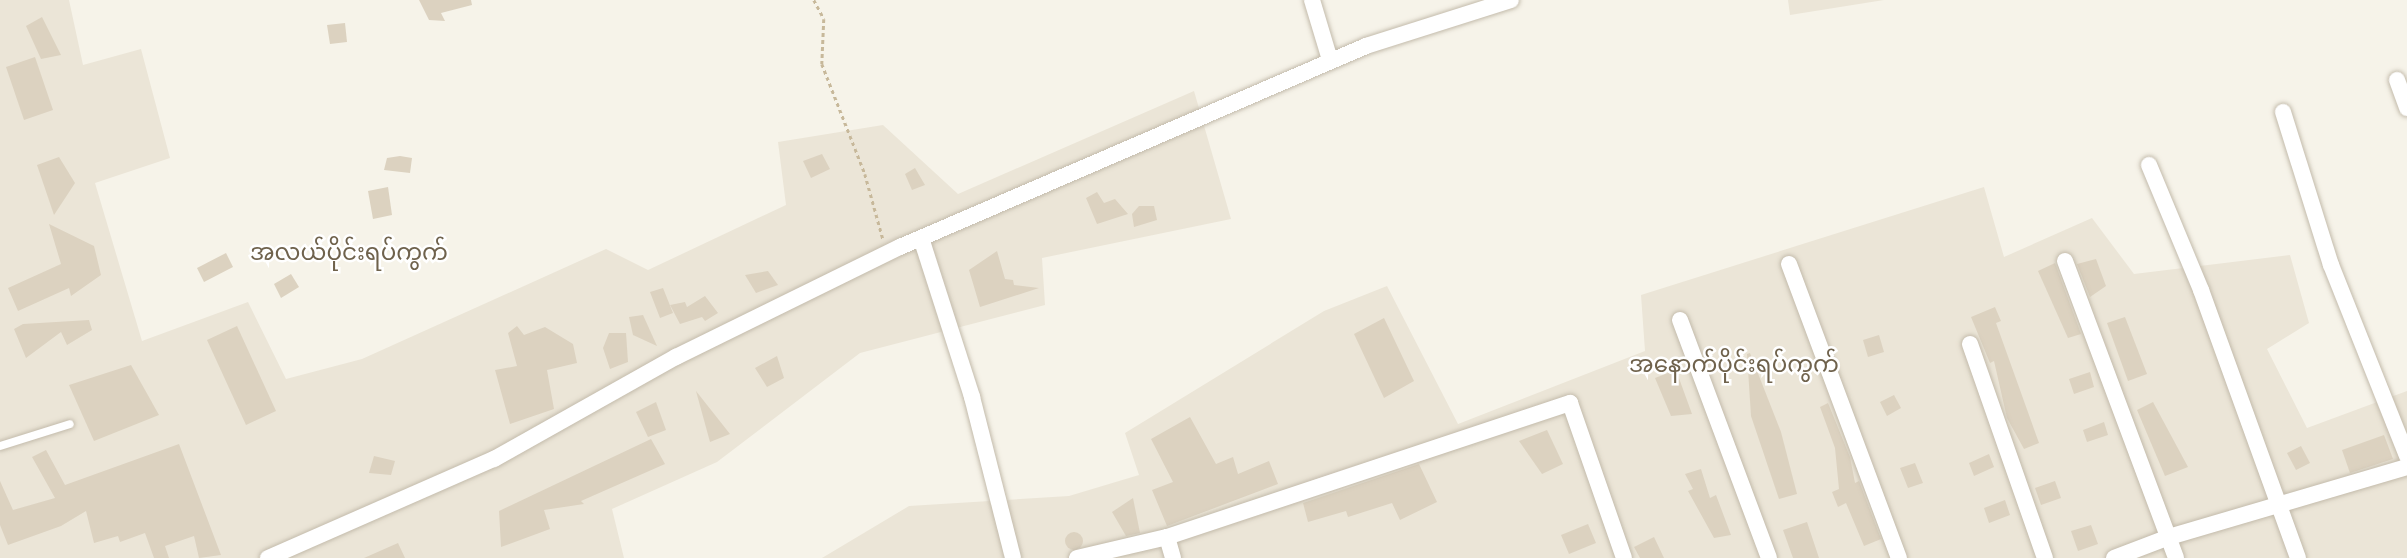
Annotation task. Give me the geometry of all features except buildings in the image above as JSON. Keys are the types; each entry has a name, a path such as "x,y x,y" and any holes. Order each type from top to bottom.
{"street":[{"path":"1312,0 1331,61"},
{"path":"268,558 494,459 676,357 890,252 922,241 1331,61 1510,0"},
{"path":"2398,80 2407,108"},
{"path":"2283,112 2332,265 2407,456"},
{"path":"2149,165 2201,290 2298,558"},
{"path":"922,241 972,397 1013,558"},
{"path":"2065,261 2176,558"},
{"path":"1788,264 1899,558"},
{"path":"1680,320 1769,558"},
{"path":"1970,344 2045,558"},
{"path":"1077,558 1167,537 1570,402 1624,558"},
{"path":"2114,558 2169,537 2407,467"},
{"path":"1167,537 1172,558"}],"lane":[{"path":"0,446 71,424"}],"path":[{"path":"814,0 824,19 822,64 890,252"}],"shaded area":[{"path":"0,0 69,0 83,65 141,49 170,158 95,183 142,341 248,302 286,379 362,359 606,249 648,270 786,205 778,142 883,125 958,194 1194,91 1231,219 1042,258 1045,305 860,353 717,462 612,509 624,558 0,558"},
{"path":"1788,0 1884,0 1790,15"},
{"path":"1984,187 2004,257 2092,218 2134,274 2290,255 2309,323 2267,349 2307,428 2407,391 2407,558 822,558 909,506 1069,496 1139,475 1125,433 1324,311 1387,286 1458,424 1645,351 1641,295"}],"district":[{"name":"အလယ်ပိုင်းရပ်ကွက်","path":"349,252"},
{"name":"အနောက်ပိုင်းရပ်ကွက်","path":"1734,364"}]}
